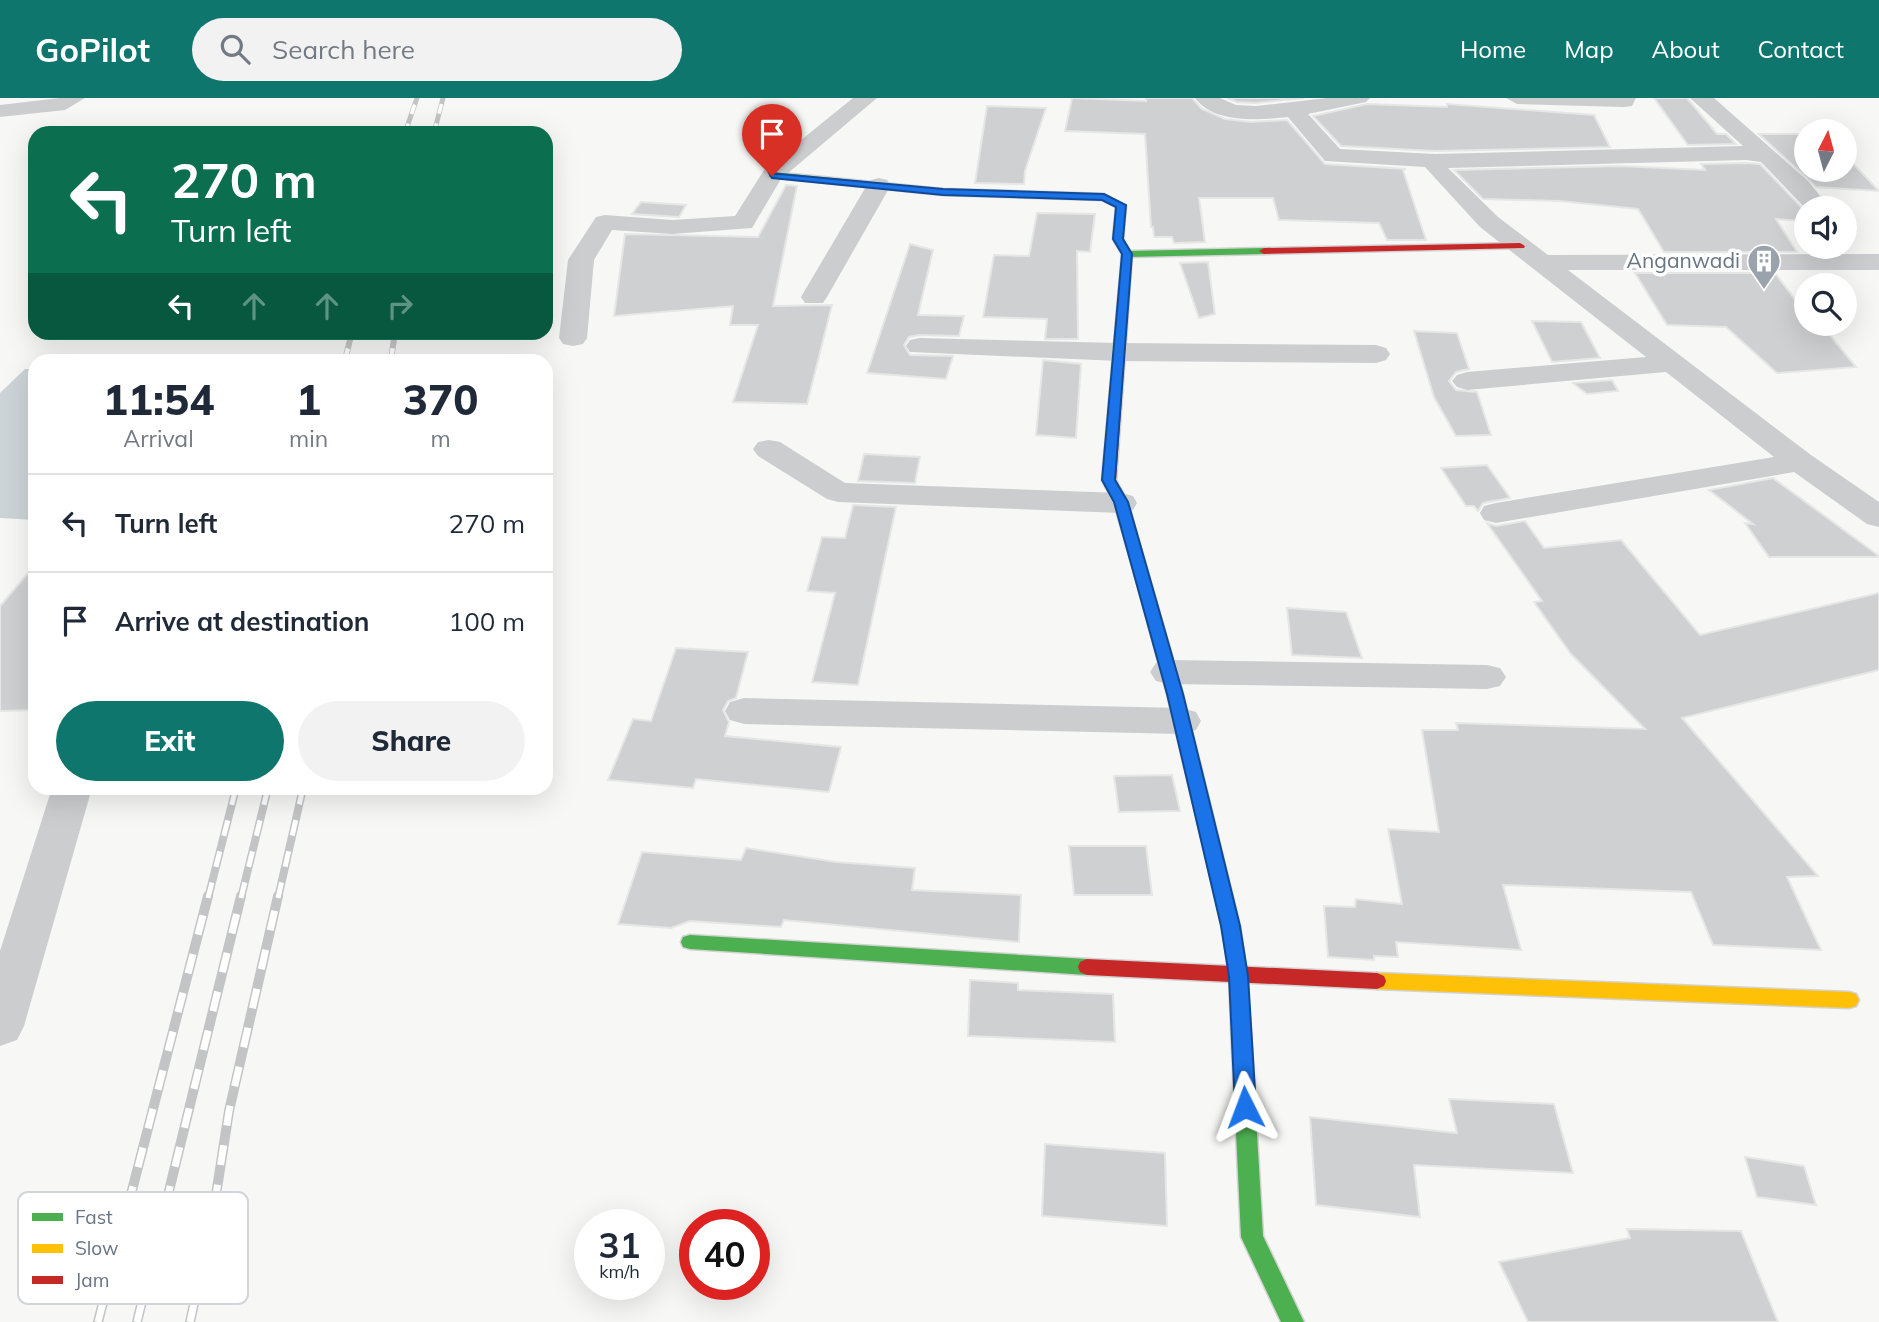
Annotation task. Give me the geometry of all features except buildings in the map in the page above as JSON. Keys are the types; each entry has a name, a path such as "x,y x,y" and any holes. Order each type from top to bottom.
{"street":[{"path":"0,111 65,104 74,98"},
{"path":"573,338 581,260 604,222 672,227 743,223 772,176 866,98"},
{"path":"1206,98 1212,105 1258,112 1296,112 1359,98"},
{"path":"1517,98 1594,102 1624,101 1625,98"},
{"path":"1702,98 1768,156 1808,196"},
{"path":"1296,112 1333,156 1435,161 1672,152 1768,156"},
{"path":"1435,161 1437,170 1489,222 1800,462 1879,517"},
{"path":"772,176 943,192 1104,197 1121,205 1118,239 1127,254 1109,480 1121,502 1169,672 1231,926 1238,976 1252,1237 1293,1322"},
{"path":"814,297 879,185"},
{"path":"1127,254 1520,246"},
{"path":"1541,263 1860,255"},
{"path":"920,346 1119,352 1376,354"},
{"path":"1467,381 1672,363"},
{"path":"769,449 838,492 1121,502"},
{"path":"1496,513 1800,462"},
{"path":"1169,672 1487,677"},
{"path":"744,711 1182,721"},
{"path":"0,1026 70,795"},
{"path":"690,942 1238,976 1849,1000"}],"shaded area":[{"path":"28,369 28,520 0,518 0,393"}],"railway":[{"path":"407,126 417,98"},
{"path":"436,126 443,98"},
{"path":"346,354 350,340"},
{"path":"392,354 394,340"},
{"path":"208,898 234,795"},
{"path":"241,898 266,795"},
{"path":"278,898 301,795"},
{"path":"132,1192 208,896"},
{"path":"169,1192 241,896"},
{"path":"216,1192 229,1111 278,896"},
{"path":"98,1322 103,1304"},
{"path":"137,1322 141,1304"},
{"path":"190,1322 194,1304"}],"traffic: fast":[{"path":"772,175 943,192 1104,197 1121,206 1118,239 1127,254 1264,251"},
{"path":"690,942 1087,967"},
{"path":"1242,1048 1252,1237 1293,1322"}],"traffic: slow":[{"path":"1142,576 1175,694 1231,926 1238,976 1242,1048"},
{"path":"1377,981 1849,1000"}],"traffic: jam":[{"path":"1264,251 1520,246"},
{"path":"1127,254 1109,480 1121,503 1142,576"},
{"path":"1087,967 1377,981"}],"place":[{"name":"Anganwadi","path":"1764,291"}],"route":[{"path":"772,176 943,192 1104,197 1121,205 1118,239 1127,254 1109,480 1121,502 1175,694 1231,926 1238,976 1245,1107"}]}
